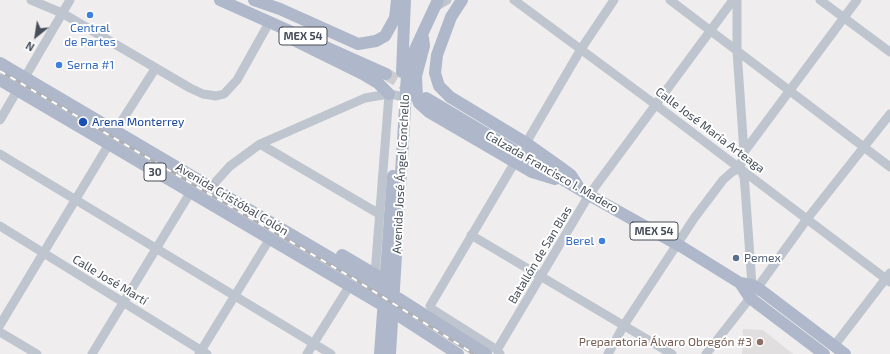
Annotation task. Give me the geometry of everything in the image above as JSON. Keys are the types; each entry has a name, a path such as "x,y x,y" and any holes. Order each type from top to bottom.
{"main road":[{"name":"MEX 54","path":"220,0 386,74"},
{"path":"254,0 280,9 358,44 376,41 385,36 395,18 397,0"},
{"name":"Avenida José Ángel Conchello","path":"390,354 388,312 380,281 395,95 402,73 405,0"},
{"path":"462,0 451,18 437,56 435,72 439,86 450,97 526,143 571,175 584,192"},
{"name":"Avenida José Ángel Conchello","path":"380,354 388,312 407,75 412,56 437,3"},
{"path":"272,22 278,30 290,39 363,74 395,95"},
{"path":"423,33 424,46 416,76 417,97 419,103 429,112 538,175 566,181"},
{"name":"Avenida Cristóbal Colón","path":"0,63 277,226 380,281"},
{"name":"Avenida Cristóbal Colón","path":"0,80 269,240 294,253 458,354"},
{"name":"Calzada Francisco I. Madero","path":"426,98 584,192 750,285 845,354"},
{"path":"190,193 211,187"},
{"path":"269,240 286,253 347,290 388,312 452,354"},
{"name":"Calzada Francisco I. Madero","path":"750,285 750,298 824,354"},
{"path":"398,298 495,353"}],"street":[{"path":"31,0 62,13 155,69 203,94 216,96 224,94 237,80 272,22"},
{"path":"0,120 70,0"},
{"path":"437,3 447,0"},
{"name":"Calle José María Arteaga","path":"514,0 807,219 889,278"},
{"path":"526,143 580,49 614,0"},
{"path":"670,0 890,167"},
{"name":"Batallón de San Blas","path":"495,353 541,276 584,192 656,105 733,0"},
{"path":"706,354 750,298 745,187 744,176 740,168 744,152 738,51 737,0"},
{"path":"820,0 890,52"},
{"path":"744,152 857,0"},
{"path":"116,130 155,69"},
{"path":"211,187 230,166 260,144 365,98 395,95 381,215 380,281"},
{"path":"750,285 807,219 890,114"},
{"path":"0,325 108,144"},
{"path":"260,144 381,215"},
{"path":"0,154 236,295 331,354"},
{"path":"495,353 432,309 430,306 515,162"},
{"path":"608,354 624,325 677,244 723,180 732,172 740,168"},
{"path":"92,354 190,193"},
{"name":"Calle José Martí","path":"0,226 202,353"},
{"path":"471,235 672,354"},
{"path":"202,353 269,240"},
{"path":"834,346 889,278"},
{"path":"307,354 347,290"},
{"path":"0,332 37,354"}],"shaded area":[{"name":"Preparatoria Álvaro Obregón #3","path":"743,329 763,330 793,354 742,354"}],"tunnel":[{"path":"386,74 415,91"}],"railway":[{"path":"0,71 354,279 474,354"}],"place":[{"name":"Central de Partes","path":"90,15"},
{"name":"Serna #1","path":"59,65"},
{"name":"Arena Monterrey","path":"83,122"},
{"name":"Berel","path":"602,241"},
{"name":"Pemex","path":"736,258"},
{"name":"Preparatoria Álvaro Obregón #3","path":"760,342"}]}
